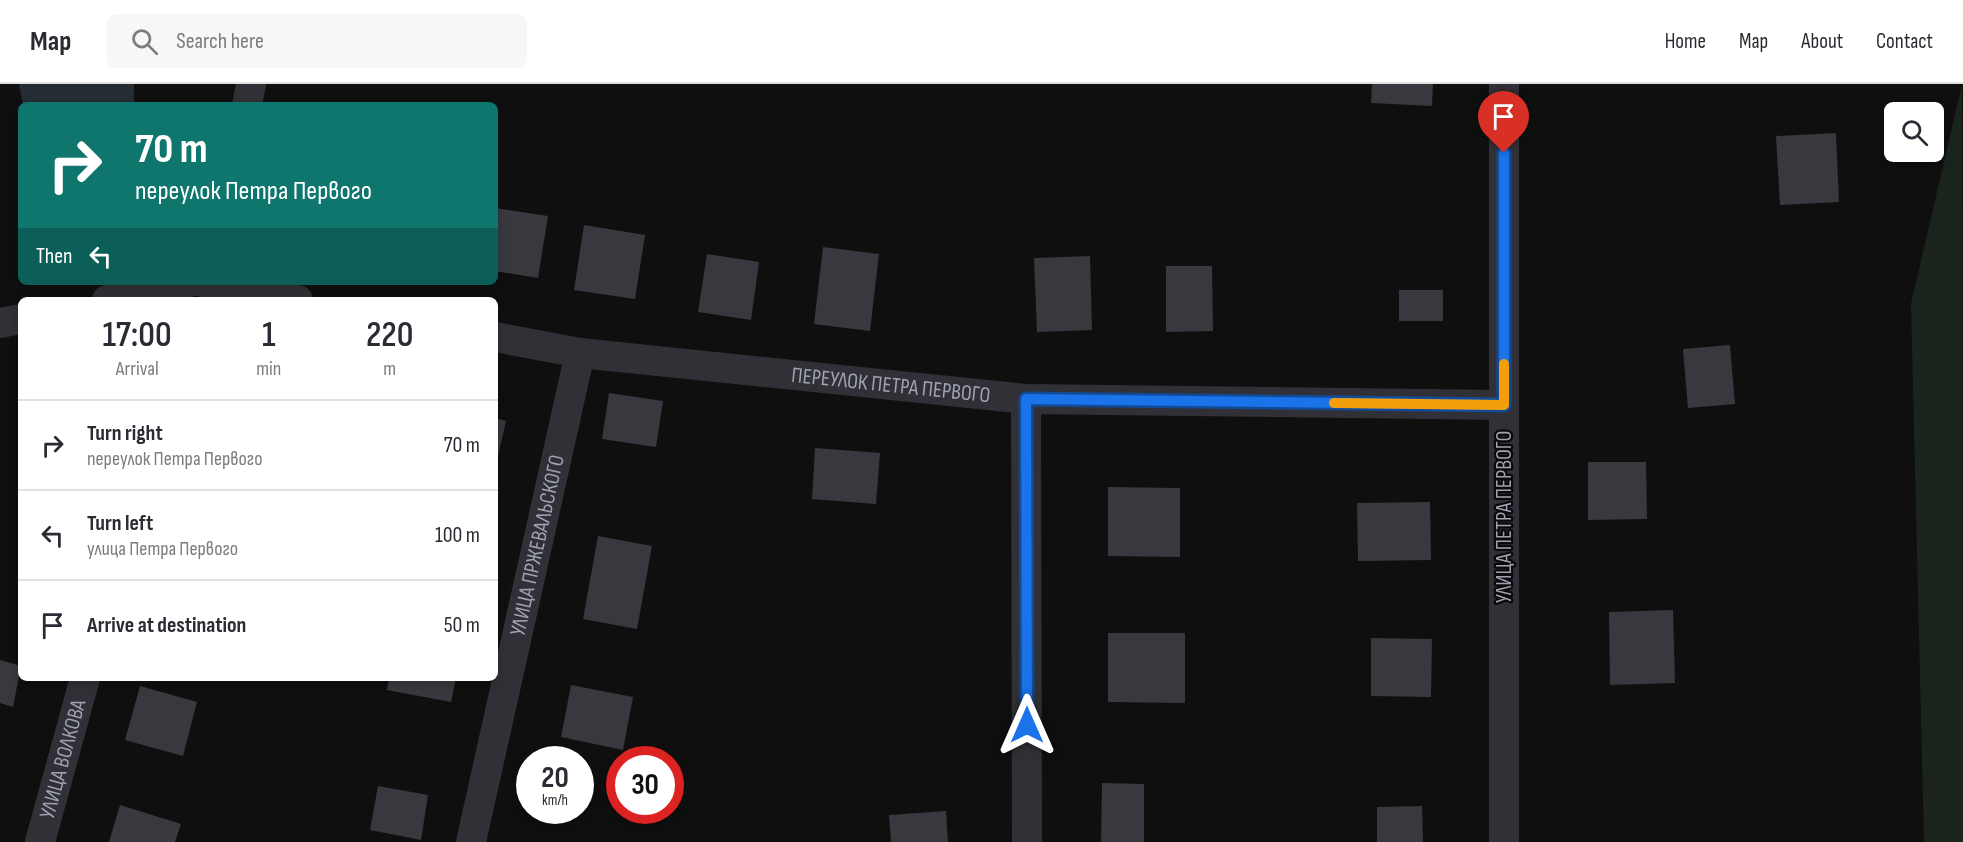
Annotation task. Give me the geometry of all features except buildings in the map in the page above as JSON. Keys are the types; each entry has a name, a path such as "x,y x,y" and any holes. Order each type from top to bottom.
{"street":[{"path":"248,102 251,84"},
{"name":"УЛИЦА ПЕТРА ПЕРВОГО","path":"1504,84 1504,842"},
{"path":"121,297 175,285"},
{"path":"218,285 282,297"},
{"path":"0,323 18,320"},
{"name":"ПЕРЕУЛОК ПЕТРА ПЕРВОГО","path":"498,338 580,353 1026,399 1504,405"},
{"name":"УЛИЦА ПРЖЕВАЛЬСКОГО","path":"471,842 580,353"},
{"path":"1026,399 1027,842"},
{"name":"УЛИЦА ВОЛКОВА","path":"40,842 84,681"}],"shaded area":[{"path":"19,84 134,84 134,102 22,102"},
{"path":"1962,84 1963,842 1924,842 1911,304"}],"slow traffic":[{"path":"1334,403 1504,405 1504,364"}],"route":[{"path":"1027,725 1026,399 1504,405 1504,153"}]}
